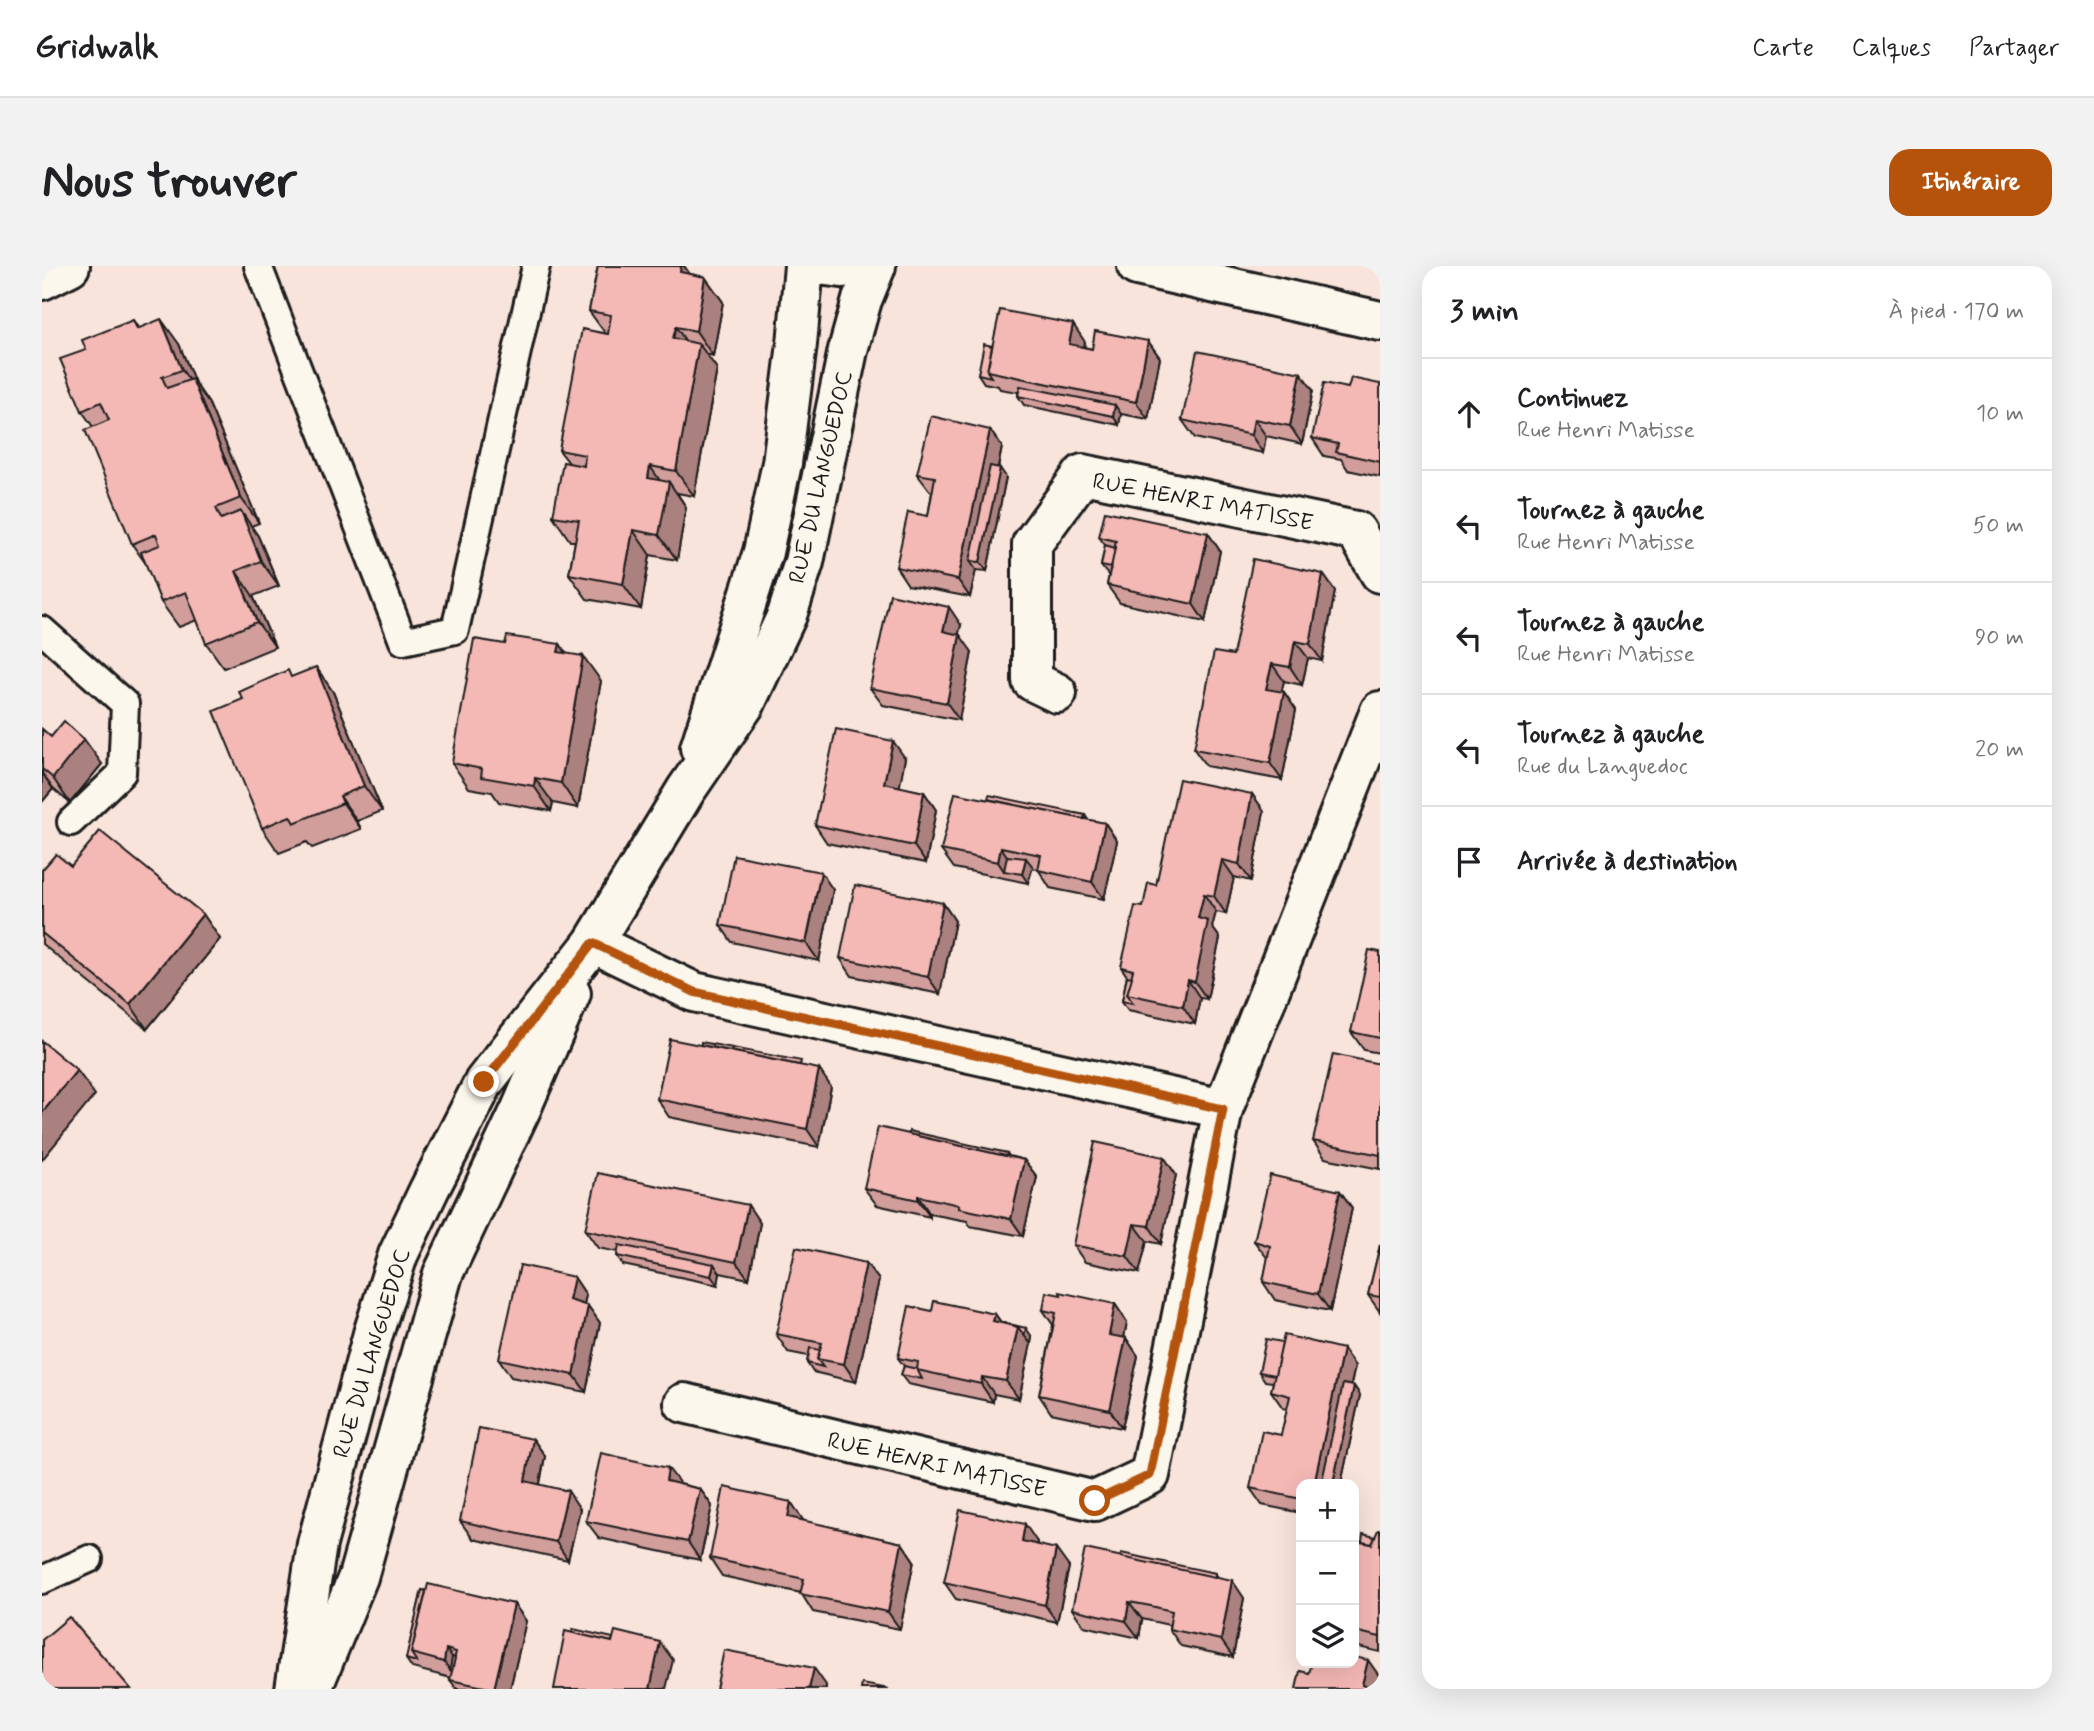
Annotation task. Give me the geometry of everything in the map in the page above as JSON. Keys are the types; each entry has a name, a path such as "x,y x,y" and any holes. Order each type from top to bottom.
{"street":[{"path":"42,280 70,266"},
{"name":"RUE DU LANGUEDOC","path":"686,790 763,552 782,463 804,266"},
{"path":"826,266 855,266"},
{"name":"RUE DU LANGUEDOC","path":"295,1689 317,1544 373,1334 398,1255 484,1082 593,943 686,790 745,704 787,615 804,562 848,351 862,300 876,266"},
{"path":"1137,266 1380,321"},
{"name":"RUE HENRI MATISSE","path":"1057,693 1032,681 1032,544 1083,474 1356,531 1380,573"},
{"name":"RUE HENRI MATISSE","path":"684,1403 1095,1501 1150,1475 1223,1109 1380,710"},
{"path":"593,943 694,992 1223,1109"},
{"name":"RUE DU LANGUEDOC","path":"312,1689 358,1577 443,1274 521,1109 593,943"}],"lane":[{"path":"258,266 403,641 454,630 536,266"},
{"path":"42,630 125,704 122,773 71,822"},
{"path":"42,1580 89,1559"}],"building":[{"path":"598,266 681,266 680,272 705,277 696,331 676,327 673,338 699,344 676,471 650,466 648,478 669,482 659,535 633,530 623,584 569,574 579,520 553,516 563,462 584,466 585,455 559,450 582,329 608,334 611,315 589,311"},
{"path":"1000,310 1073,324 1069,344 1092,349 1095,331 1148,341 1136,402 987,371"},
{"path":"161,319 182,370 162,377 167,388 192,379 241,498 216,508 221,519 241,511 261,561 236,571 257,622 206,643 186,592 161,602 141,552 160,545 156,534 132,544 85,430 109,420 101,402 82,411 60,359 86,350 82,340 133,320 137,329"},
{"path":"984,344 992,346 987,371 991,377 978,374"},
{"path":"1197,351 1301,373 1290,426 1254,419 1251,435 1182,420"},
{"path":"1351,378 1380,384 1380,462 1336,452 1338,444 1312,438 1324,383 1348,388"},
{"path":"1020,386 1115,405 1113,416 1018,396"},
{"path":"931,416 990,430 958,580 896,567 908,512 928,516 935,477 917,474"},
{"path":"990,466 1000,468 995,493 980,562 970,561"},
{"path":"1105,511 1208,533 1193,604 1107,585 1116,541 1099,537"},
{"path":"1105,545 1115,548 1111,568 1101,566"},
{"path":"1253,559 1323,574 1310,644 1295,641 1290,667 1272,664 1266,689 1284,692 1270,763 1194,749 1214,652 1233,655"},
{"path":"890,594 949,607 943,631 960,635 947,703 870,688"},
{"path":"507,636 560,644 558,652 583,656 561,783 535,778 534,786 481,777 482,769 452,763 474,639 505,644"},
{"path":"316,667 364,786 340,796 343,803 294,823 290,816 262,828 214,711 243,699 239,692 288,670 291,677"},
{"path":"64,721 84,739 53,778 42,769 42,729 51,737"},
{"path":"836,729 893,741 884,783 924,792 914,846 815,825"},
{"path":"1179,779 1252,794 1239,864 1222,860 1214,896 1204,894 1198,918 1208,921 1195,982 1188,980 1183,1006 1127,994 1133,970 1121,967 1135,906 1143,907 1148,883 1156,885"},
{"path":"955,793 1105,823 1092,882 1038,870 1041,855 1001,847 998,862 941,850"},
{"path":"989,795 1085,815 1084,819 988,799"},
{"path":"100,831 203,914 130,1004 42,933 42,870 56,854 71,866"},
{"path":"734,855 821,872 806,943 720,925"},
{"path":"1007,856 1026,858 1022,874 1004,871"},
{"path":"855,885 943,903 928,977 840,958"},
{"path":"1369,950 1380,952 1380,1038 1351,1032"},
{"path":"1127,976 1132,977 1127,994 1133,1003 1122,1001"},
{"path":"670,1039 819,1069 807,1129 657,1099"},
{"path":"42,1041 77,1070 42,1113"},
{"path":"701,1042 801,1061 800,1065 701,1045"},
{"path":"1333,1054 1380,1064 1380,1155 1313,1141"},
{"path":"878,1127 1024,1160 1011,1219 918,1196 918,1200 864,1188"},
{"path":"909,1131 1007,1153 1006,1156 909,1134"},
{"path":"1095,1142 1164,1157 1149,1226 1134,1224 1127,1256 1073,1245"},
{"path":"598,1173 748,1205 736,1262 585,1230"},
{"path":"1270,1175 1340,1191 1318,1294 1263,1282 1270,1246 1254,1241"},
{"path":"619,1245 714,1264 711,1276 617,1256"},
{"path":"1380,1245 1380,1297 1368,1295"},
{"path":"796,1247 866,1263 844,1364 817,1359 822,1343 776,1334"},
{"path":"520,1265 574,1277 569,1300 588,1306 574,1375 499,1359"},
{"path":"1046,1292 1061,1295 1060,1292 1115,1304 1109,1335 1126,1338 1110,1410 1039,1395 1056,1313 1043,1310"},
{"path":"934,1301 995,1314 993,1321 1018,1327 1006,1381 982,1377 981,1384 917,1370 918,1362 898,1358 909,1306 932,1311"},
{"path":"1001,1322 1026,1328 1024,1335 1018,1327"},
{"path":"1284,1335 1343,1349 1315,1479 1296,1479 1296,1498 1250,1488 1262,1431 1281,1435 1290,1396 1271,1391"},
{"path":"1266,1339 1282,1342 1275,1375 1259,1372"},
{"path":"810,1348 820,1350 817,1359 823,1367 807,1363"},
{"path":"904,1366 917,1369 922,1379 901,1375"},
{"path":"1343,1384 1354,1386 1334,1479 1322,1479"},
{"path":"479,1428 533,1439 525,1481 568,1491 556,1542 460,1521"},
{"path":"601,1453 668,1468 666,1481 700,1489 688,1542 586,1521"},
{"path":"724,1487 791,1502 788,1517 902,1543 888,1612 800,1594 804,1579 710,1558"},
{"path":"960,1510 1025,1524 1022,1541 1056,1549 1045,1605 944,1582"},
{"path":"1380,1530 1380,1637 1359,1632 1359,1542 1372,1544"},
{"path":"1363,1534 1375,1537 1372,1544 1362,1542"},
{"path":"1085,1549 1232,1580 1221,1640 1169,1629 1172,1611 1151,1606 1129,1602 1126,1621 1072,1609"},
{"path":"1121,1553 1215,1573 1215,1577 1121,1557"},
{"path":"428,1584 514,1604 494,1689 450,1680 456,1652 446,1649 444,1662 411,1653"},
{"path":"422,1590 426,1591 411,1653 417,1662 406,1659"},
{"path":"69,1617 131,1689 42,1689 42,1640"},
{"path":"573,1629 613,1638 612,1642 572,1633"},
{"path":"565,1631 612,1642 615,1631 660,1642 650,1689 554,1689"},
{"path":"724,1650 814,1668 809,1689 716,1689"},
{"path":"452,1657 455,1658 452,1671 450,1670"},
{"path":"1359,1658 1368,1660 1362,1685 1374,1689 1296,1689 1300,1671 1309,1673 1310,1668 1359,1668"},
{"path":"862,1684 889,1689 861,1689"}],"route":[{"path":"484,1082 593,943 694,992 1223,1109 1150,1475 1095,1501"}]}
